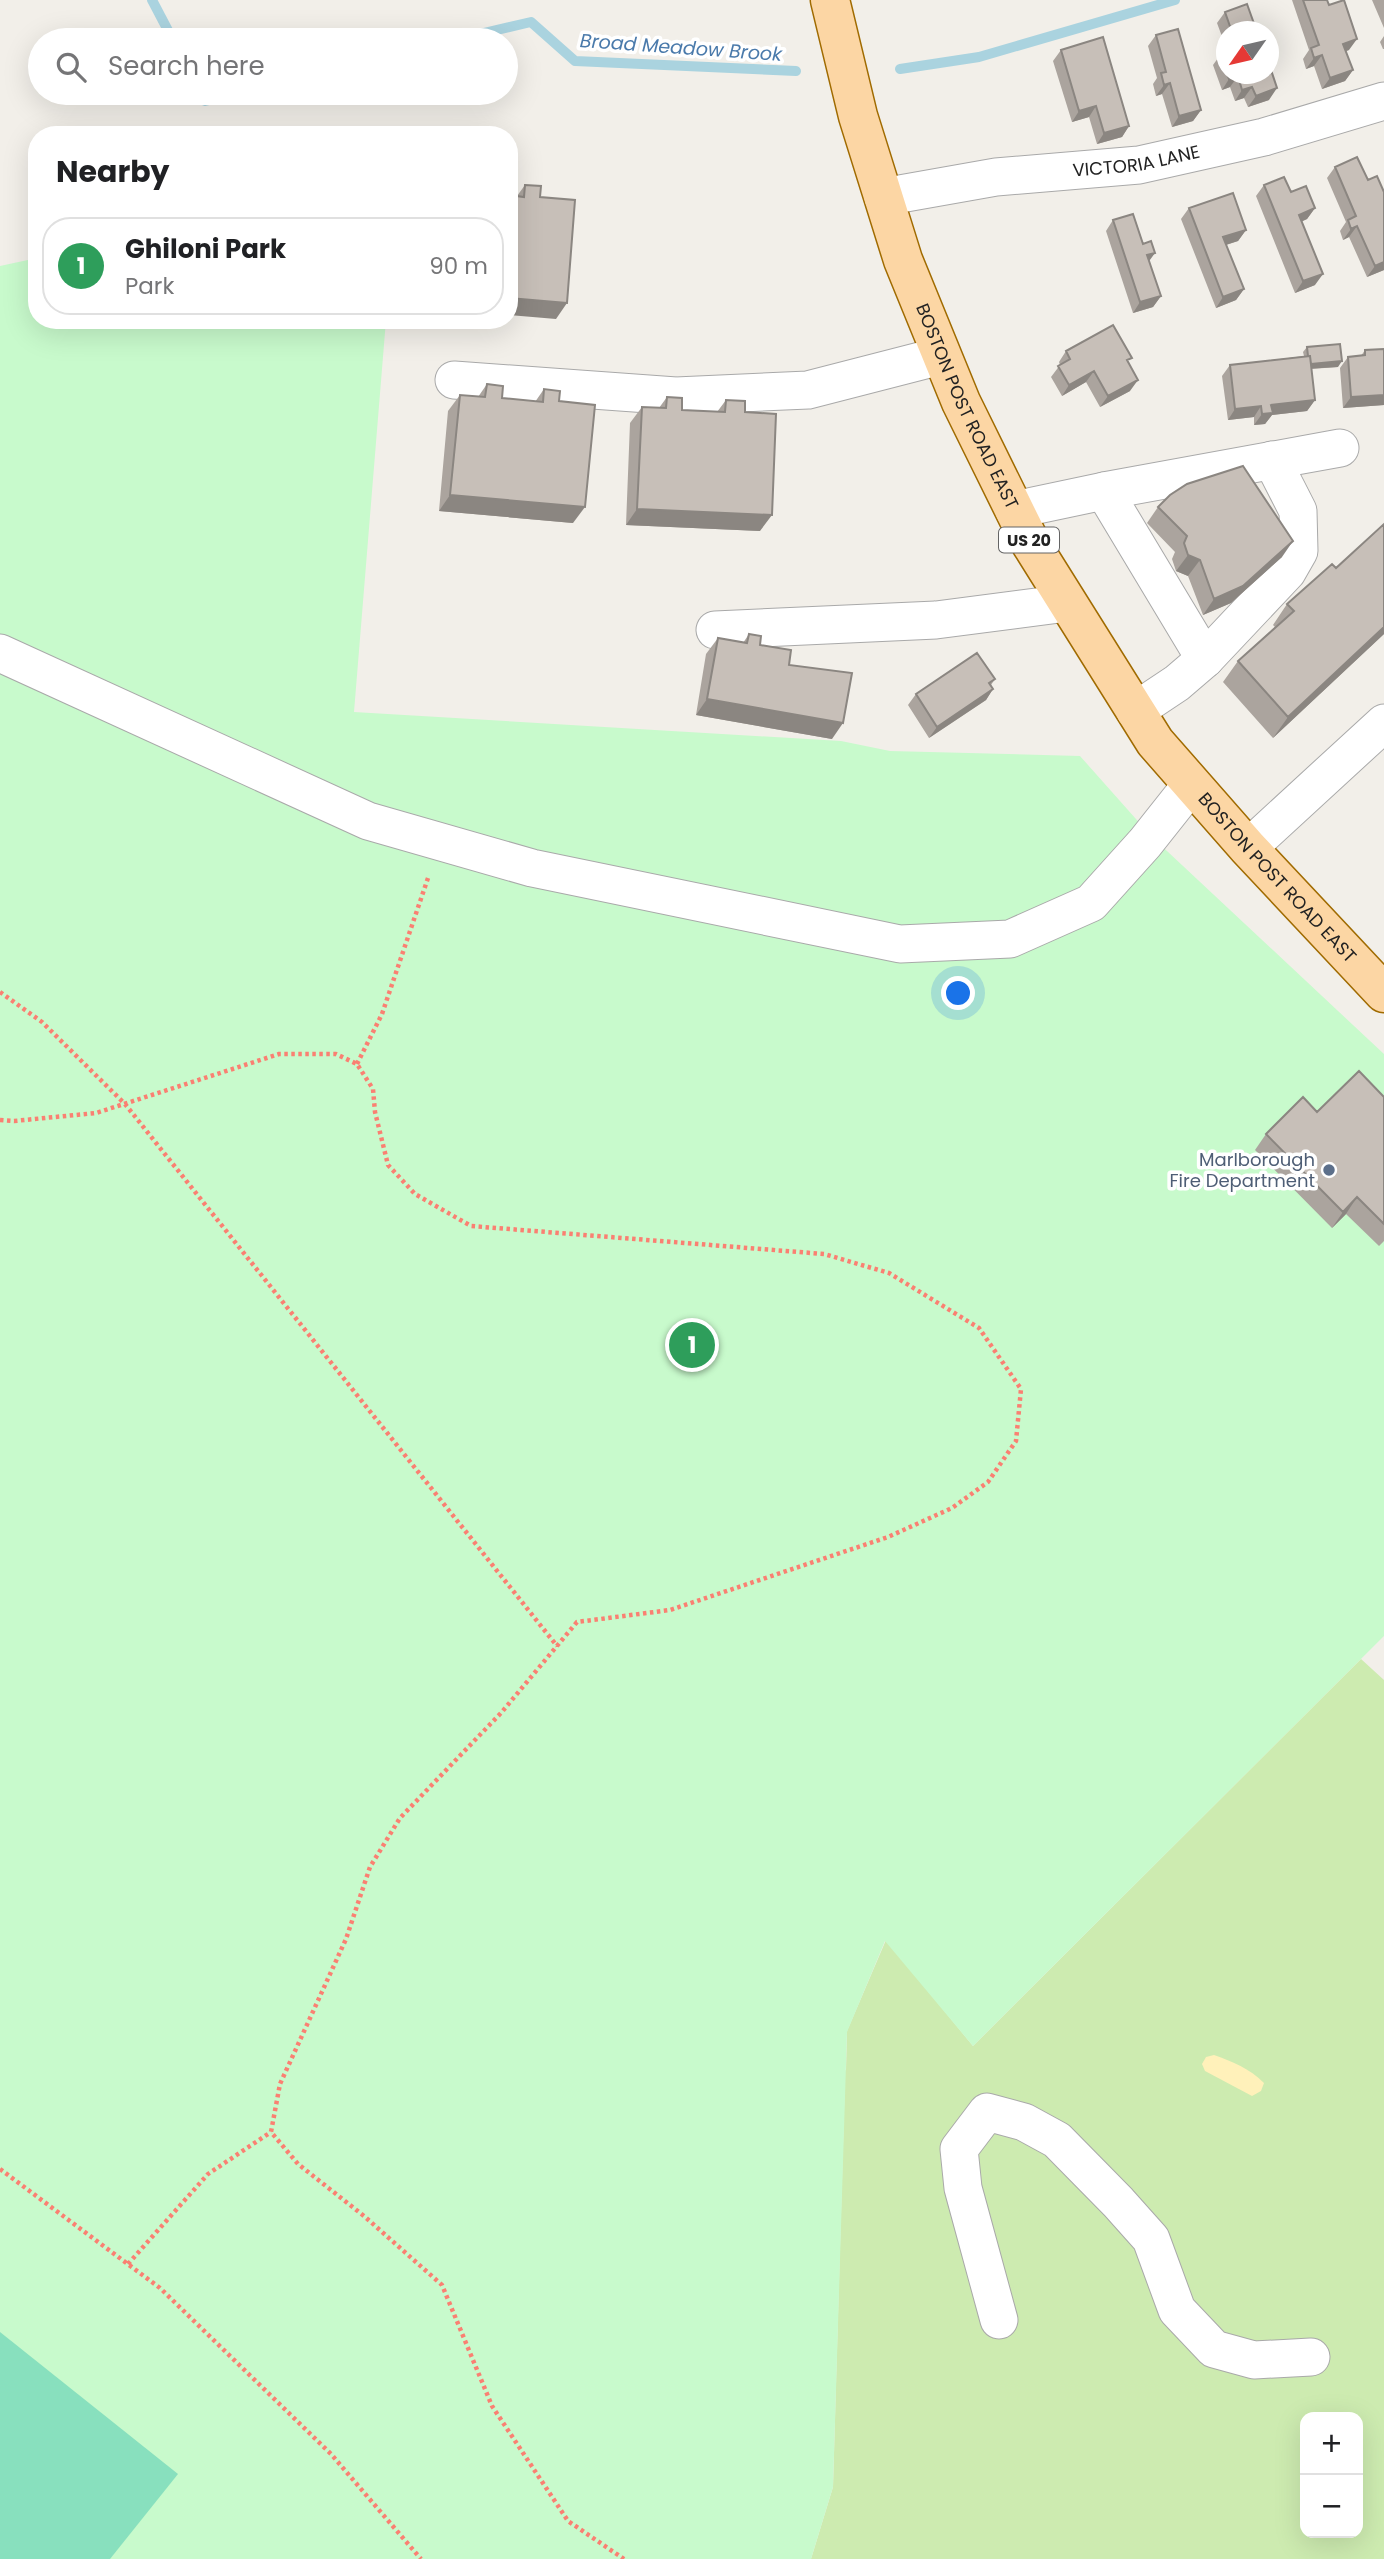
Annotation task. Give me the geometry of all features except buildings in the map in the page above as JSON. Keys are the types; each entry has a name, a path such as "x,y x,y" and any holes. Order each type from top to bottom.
{"main road":[{"name":"BOSTON POST ROAD EAST","path":"830,0 858,116 903,260 940,356 1014,510 1067,603 1156,742 1248,848 1384,993"}],"street":[{"name":"VICTORIA LANE","path":"883,197 996,177 1139,165 1264,136 1384,101"},
{"path":"454,380 676,396 808,390 940,356"},
{"path":"1014,510 1340,448"},
{"path":"1135,711 1177,683 1205,659 1287,572 1298,551 1298,511 1272,460"},
{"path":"1104,491 1205,659"},
{"path":"715,630 936,620 1067,603"},
{"path":"0,653 368,821 532,868 900,944 1010,939 1091,904 1191,785"},
{"path":"1248,848 1384,723"},
{"path":"999,2320 963,2188 959,2150 987,2112 1024,2122 1057,2140 1118,2202 1151,2239 1177,2310 1214,2349 1254,2360 1311,2357"}],"path":[{"path":"358,1064 382,1014 419,902 442,843"},
{"path":"0,992 42,1022 125,1104 557,1646"},
{"path":"0,1120 96,1113 279,1054 335,1054 358,1064 373,1089 375,1112 388,1165 415,1194 471,1226 824,1254 889,1273 979,1328 1021,1389 1016,1441 988,1482 952,1508 888,1537 670,1610 577,1622 501,1713 400,1818 370,1867 346,1939 280,2084 271,2132 208,2174 128,2264"},
{"path":"271,2132 298,2164 364,2216 442,2285 492,2406 568,2521 624,2559"},
{"path":"0,2169 160,2288 331,2454 421,2559"}],"green space":[{"path":"28,260 28,329 385,329 354,712 841,741 890,751 1080,756 1152,837 1384,1054 1384,1636 973,2046 885,1941 847,2032 833,2487 811,2559 0,2559 0,266"},
{"path":"1361,1659 1384,1680 1384,2559 811,2559 833,2487 845,2077 843,2071 846,2070 847,2031 886,1940 973,2046"},
{"path":"0,2332 178,2474 110,2559 0,2559"}],"sand":[{"path":"1214,2055 1253,2073 1264,2083 1261,2091 1252,2096 1205,2071 1202,2064 1206,2057"}],"waterway":[{"name":"Broad Meadow Brook","path":"152,0 167,28"},
{"name":"Broad Meadow Brook","path":"900,69 979,57 1175,0"},
{"name":"Broad Meadow Brook","path":"505,28 531,22 575,61 796,71"}],"place":[{"name":"Marlborough Fire Department","path":"1329,1170"},
{"name":"Ghiloni Park","path":"692,1345"}]}
